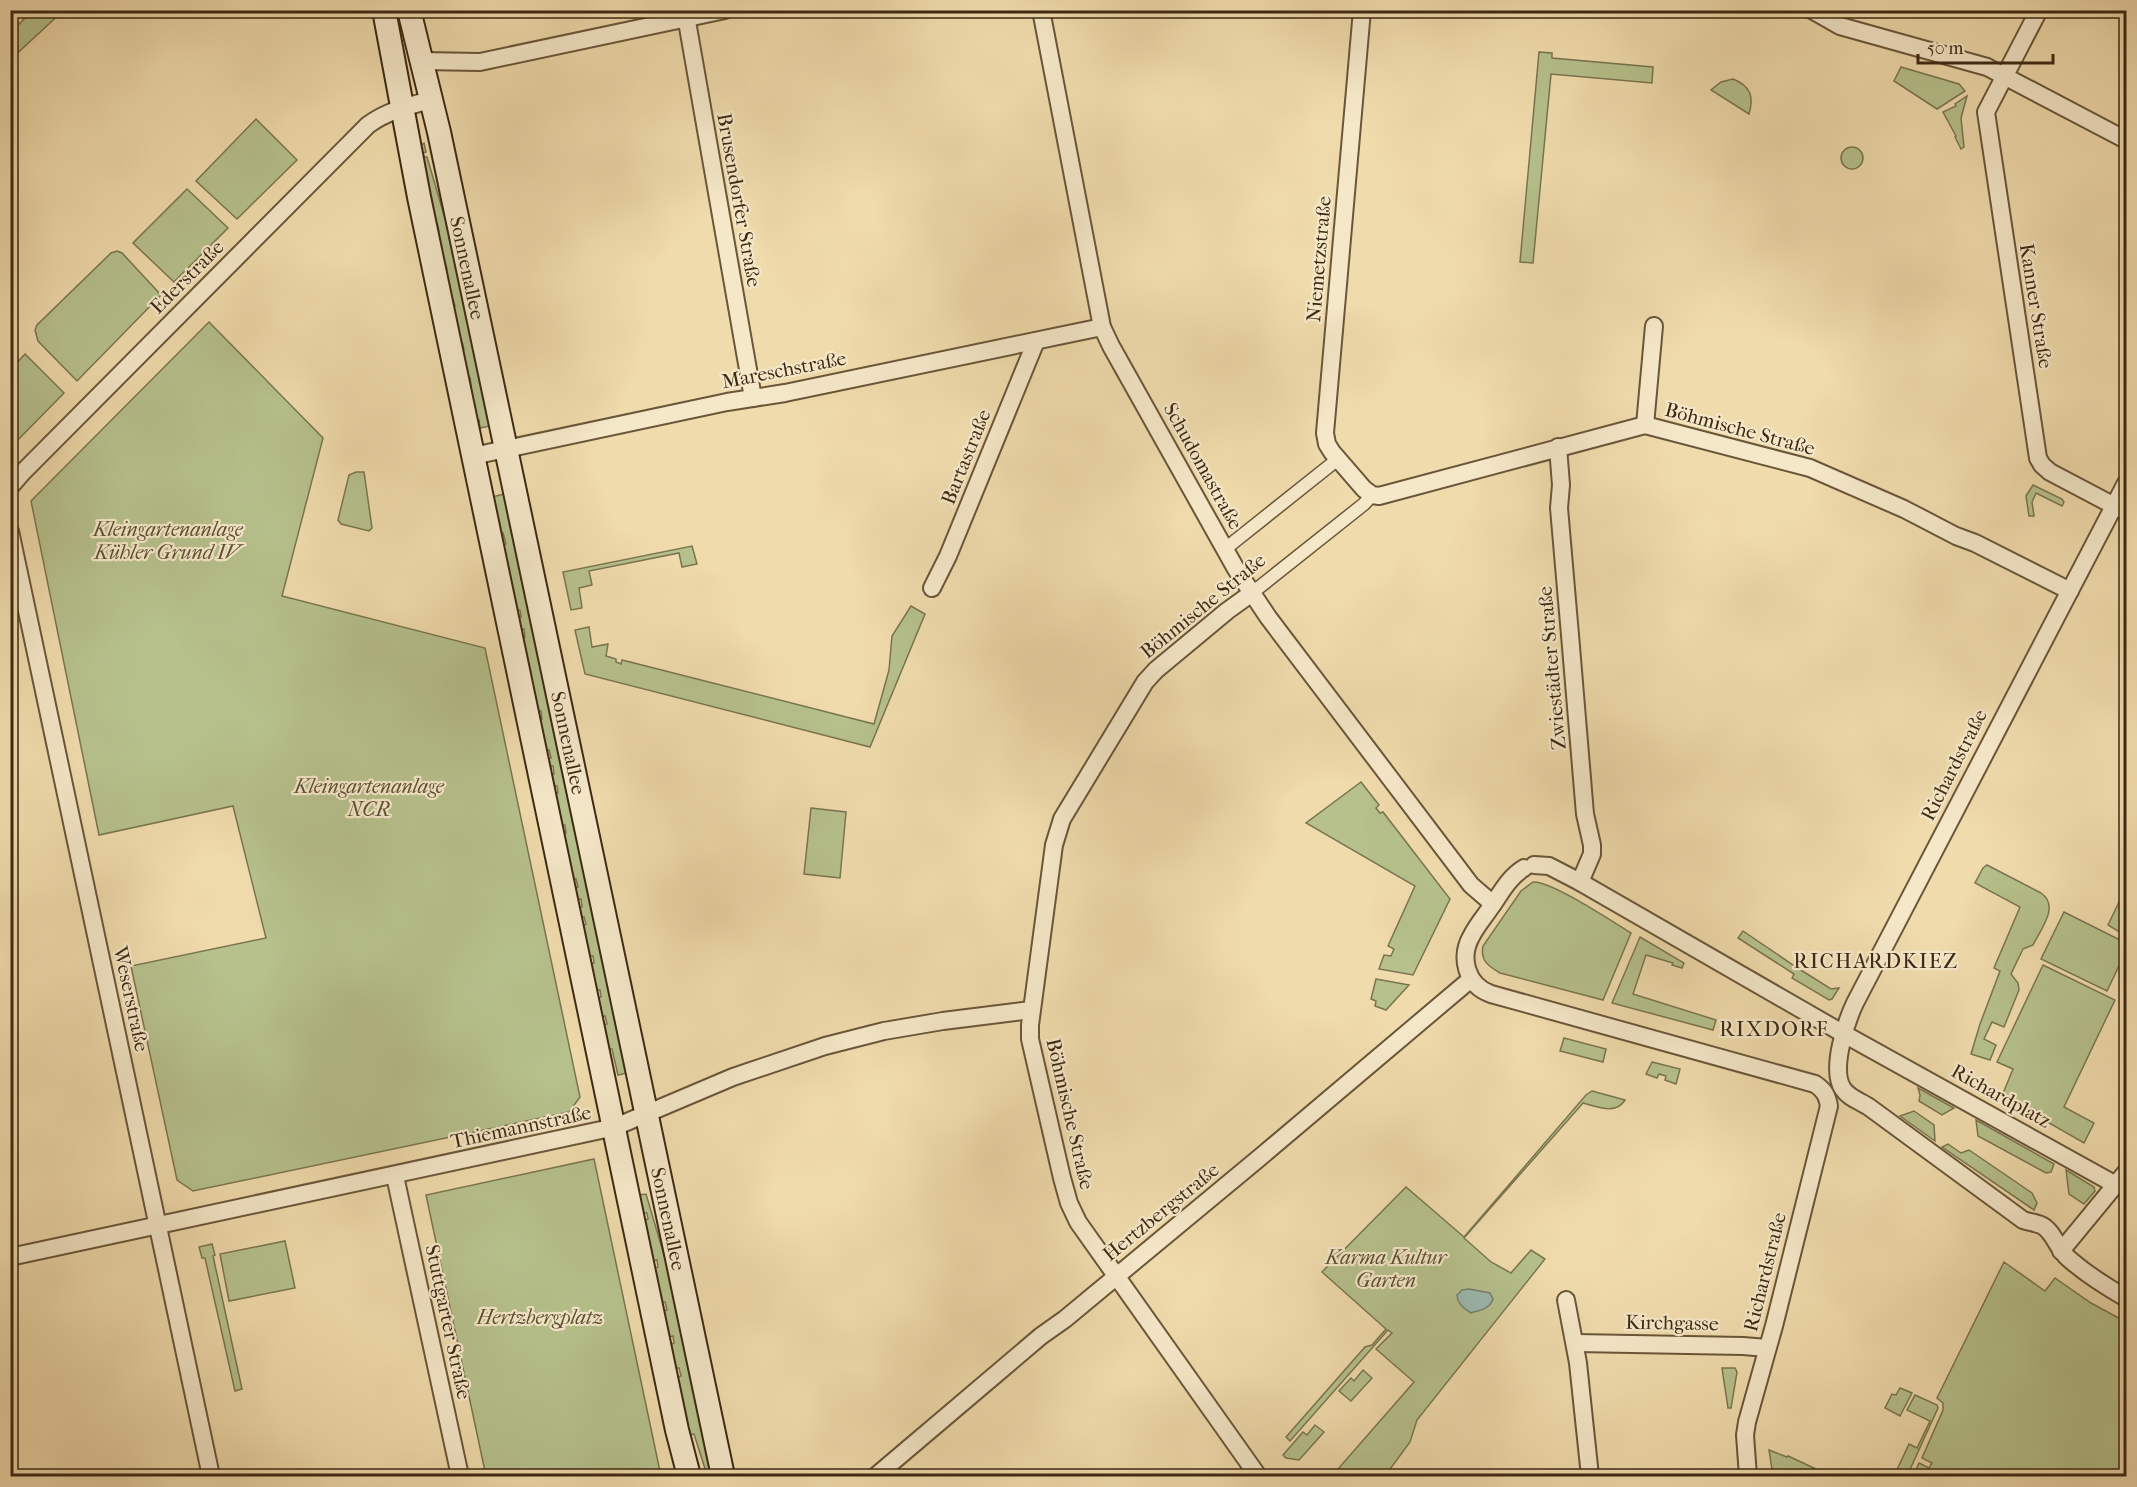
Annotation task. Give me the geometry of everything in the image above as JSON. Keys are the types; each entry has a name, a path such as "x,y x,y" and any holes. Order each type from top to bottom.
{"main road":[{"name":"Sonnenallee","path":"384,10 473,456 677,1430 689,1476"},
{"name":"Sonnenallee","path":"409,10 432,100 723,1476"}],"street":[{"path":"422,61 480,62 686,15 725,10"},
{"name":"Schudomastraße","path":"1041,10 1102,327 1225,549 1252,593 1465,878 1475,890 1493,904"},
{"name":"Niemetzstraße","path":"1362,10 1325,433 1327,444 1338,459 1371,495"},
{"path":"1812,10 1840,26 1978,64 2005,75 2127,140"},
{"name":"Kanner Straße","path":"2039,10 1988,107 1986,121 2038,458 2050,472 2120,509"},
{"name":"Brusendorfer Straße","path":"686,15 753,398"},
{"name":"Ederstraße","path":"10,487 368,125 402,107 432,100"},
{"path":"1645,425 1654,326"},
{"name":"Mareschstraße","path":"473,456 1102,327"},
{"name":"Bartastraße","path":"932,588 948,556 1036,341"},
{"name":"Böhmische Straße","path":"1258,1476 1078,1222 1069,1203 1030,1039 1031,1010 1054,845 1067,809 1145,682 1156,670 1227,611 1364,504 1371,495 1389,493 1645,425 1810,468 1904,509 2070,591"},
{"name":"Zwiestädter Straße","path":"1558,447 1561,485 1559,508 1585,813 1592,845 1592,854 1580,882"},
{"name":"Böhmische Straße","path":"1225,549 1338,459"},
{"name":"Richardstraße","path":"2061,1251 2049,1230 2042,1225 2023,1220 1869,1107 1850,1097 1839,1083 1837,1074 1844,1034 1855,1003 2070,591 2120,509 2127,483"},
{"name":"Weserstraße","path":"10,531 211,1476"},
{"name":"Richardplatz","path":"1471,979 1467,970 1467,946 1471,936 1493,904 1511,879 1529,866 1549,866 1844,1034 2121,1178 2061,1251"},
{"name":"Richardstraße","path":"1471,979 1479,988 1491,994 1815,1084 1824,1090 1828,1097 1829,1106 1745,1435 1748,1476"},
{"name":"Hertzbergstraße","path":"876,1476 1041,1336 1065,1319 1246,1170 1471,979"},
{"name":"Thiemannstraße","path":"10,1257 615,1127 646,1116 733,1077 825,1046 885,1031 1031,1010"},
{"name":"Stuttgarter Straße","path":"395,1176 460,1476"},
{"path":"2061,1251 2094,1279 2127,1298"},
{"path":"1566,1300 1575,1343 1590,1476"},
{"name":"Kirchgasse","path":"1575,1343 1767,1348"}],"green space":[{"path":"33,10 63,11 11,59 11,32"},
{"path":"1539,52 1552,53 1552,58 1653,67 1652,83 1551,74 1533,263 1520,262"},
{"path":"1901,67 1959,84 1965,91 1937,109 1894,81"},
{"path":"1733,79 1744,85 1750,93 1749,114 1711,90 1721,82"},
{"path":"1967,96 1961,118 1964,147 1961,149 1943,112 1956,106 1955,104"},
{"path":"256,119 297,160 237,219 196,181"},
{"path":"424,143 426,152 423,153 424,157 427,157 451,239 490,426 480,428 479,420 475,421 468,386 471,385 470,378 466,379 460,350 464,349 462,342 459,342 451,307 455,306 453,299 449,299 443,271 447,269 445,262 441,262 435,232 439,231 437,223 433,224 426,174 419,147"},
{"path":"1852,147 1860,150 1863,158 1860,166 1852,169 1844,166 1841,158 1844,150"},
{"path":"187,189 228,228 174,282 133,243"},
{"path":"117,251 122,253 161,295 77,381 38,341 35,330 37,325 111,253"},
{"path":"209,322 323,438 282,596 485,648 580,1097 569,1112 193,1191 177,1180 131,966 266,938 233,806 99,835 31,501"},
{"path":"25,354 64,393 11,447 11,369"},
{"path":"364,472 372,528 369,531 341,524 338,520 349,475"},
{"path":"2033,485 2062,499 2064,502 2062,506 2036,493 2032,502 2034,516 2029,516 2026,496"},
{"path":"504,494 627,1073 618,1075 612,1049 608,1049 603,1025 607,1024 605,1016 601,1017 597,998 601,997 600,990 596,990 590,964 594,963 593,956 589,956 582,926 586,924 584,917 580,918 578,908 582,907 581,899 577,900 574,888 578,887 576,879 572,880 563,834 566,833 565,825 561,825 554,794 558,793 557,786 553,786 551,775 554,774 553,766 549,767 547,759 551,758 549,750 545,751 539,720 542,719 541,711 537,711 522,638 525,637 524,629 520,630 517,618 521,617 520,610 516,610 502,545 506,544 503,533 499,533 492,497"},
{"path":"692,546 697,564 682,567 679,553 589,571 592,585 579,588 582,608 571,610 563,572"},
{"path":"911,606 925,614 870,747 585,674 575,630 589,627 592,647 608,644 606,656 616,659 616,662 621,664 622,660 874,724 889,670 892,636"},
{"path":"1361,782 1379,805 1376,808 1380,813 1383,812 1450,899 1413,975 1379,969 1384,955 1391,956 1394,949 1388,946 1415,886 1306,823"},
{"path":"811,808 846,812 840,878 804,874"},
{"path":"1987,865 2041,893 2049,904 2047,918 2033,945 2023,949 2011,974 2018,983 2019,990 2004,1027 1992,1022 1984,1039 1996,1045 1990,1060 1971,1054 2000,971 1994,968 2020,907 1975,883"},
{"path":"1533,882 1567,894 1631,933 1603,1000 1500,973 1484,959 1483,946 1521,891"},
{"path":"2124,896 2126,897 2126,936 2108,925"},
{"path":"2064,912 2126,943 2126,951 2107,991 2041,959"},
{"path":"1743,931 1831,989 1839,988 1832,999 1829,1000 1792,978 1794,974 1738,938"},
{"path":"1640,937 1684,963 1682,968 1646,955 1633,994 1716,1020 1713,1030 1612,1003"},
{"path":"2043,965 2115,1000 2064,1107 2094,1123 2084,1143 2002,1096 2013,1069 1997,1062"},
{"path":"1376,979 1409,985 1386,1010 1375,1006 1376,1001 1371,999"},
{"path":"1564,1038 1606,1049 1603,1062 1560,1051"},
{"path":"1652,1062 1680,1069 1676,1084 1665,1080 1666,1076 1659,1074 1657,1078 1646,1074"},
{"path":"1918,1088 1954,1108 1942,1115 1919,1101"},
{"name":"Karma Kultur Garten","path":"1592,1091 1625,1100 1621,1105 1612,1109 1583,1103 1464,1238 1491,1262 1511,1273 1531,1250 1545,1259 1417,1420 1410,1442 1385,1476 1343,1476 1338,1469 1414,1382 1376,1349 1392,1333 1388,1330 1290,1441 1286,1437 1365,1347 1372,1345 1386,1329 1322,1272 1406,1187 1464,1237 1586,1095"},
{"path":"1914,1111 1934,1125 1935,1141 1900,1116"},
{"path":"1976,1120 2054,1164 2051,1172 2046,1173 1978,1136"},
{"path":"1948,1144 1961,1153 1969,1150 2032,1193 2037,1203 2034,1210 1942,1147"},
{"name":"Hertzbergplatz","path":"594,1159 661,1476 486,1476 426,1195"},
{"path":"2066,1170 2094,1187 2095,1191 2084,1204 2069,1194"},
{"path":"646,1194 669,1272 713,1476 707,1475 694,1434 689,1435 677,1377 681,1376 679,1368 675,1368 670,1345 674,1343 673,1336 669,1337 663,1311 667,1310 665,1302 661,1302 654,1268 658,1267 657,1260 653,1261 644,1221 648,1219 647,1213 643,1213 639,1195"},
{"path":"285,1241 295,1288 229,1301 220,1254"},
{"path":"212,1244 242,1389 235,1391 205,1258 202,1258 199,1247"},
{"path":"2004,1262 2045,1291 2055,1278 2091,1303 2126,1322 2126,1476 1913,1476 1919,1463 1929,1468 1932,1463 1922,1458 1943,1410 1943,1403 1937,1398"},
{"path":"1722,1368 1735,1368 1737,1372 1731,1408 1728,1408"},
{"path":"1363,1370 1372,1378 1351,1401 1339,1391 1351,1378 1354,1381"},
{"path":"1900,1388 1912,1393 1900,1416 1885,1408 1892,1394 1896,1395"},
{"path":"1915,1395 1937,1405 1938,1408 1907,1476 1894,1476 1909,1444 1917,1448 1930,1421 1907,1410"},
{"path":"1315,1425 1324,1432 1299,1460 1286,1458 1283,1455 1303,1432 1307,1435"},
{"path":"1769,1450 1788,1456 1831,1476 1773,1476"}],"water":[{"path":"1462,1290 1490,1293 1492,1302 1484,1309 1471,1313 1463,1308 1457,1298"}],"tram line":[{"path":"10,17 17,10"}],"district":[{"name":"RICHARDKIEZ","path":"1876,961"},
{"name":"RIXDORF","path":"1774,1029"}],"park label":[{"name":"Kleingartenanlage Kühler Grund IV","path":"168,540"},
{"name":"Kleingartenanlage NCR","path":"369,798"}]}
